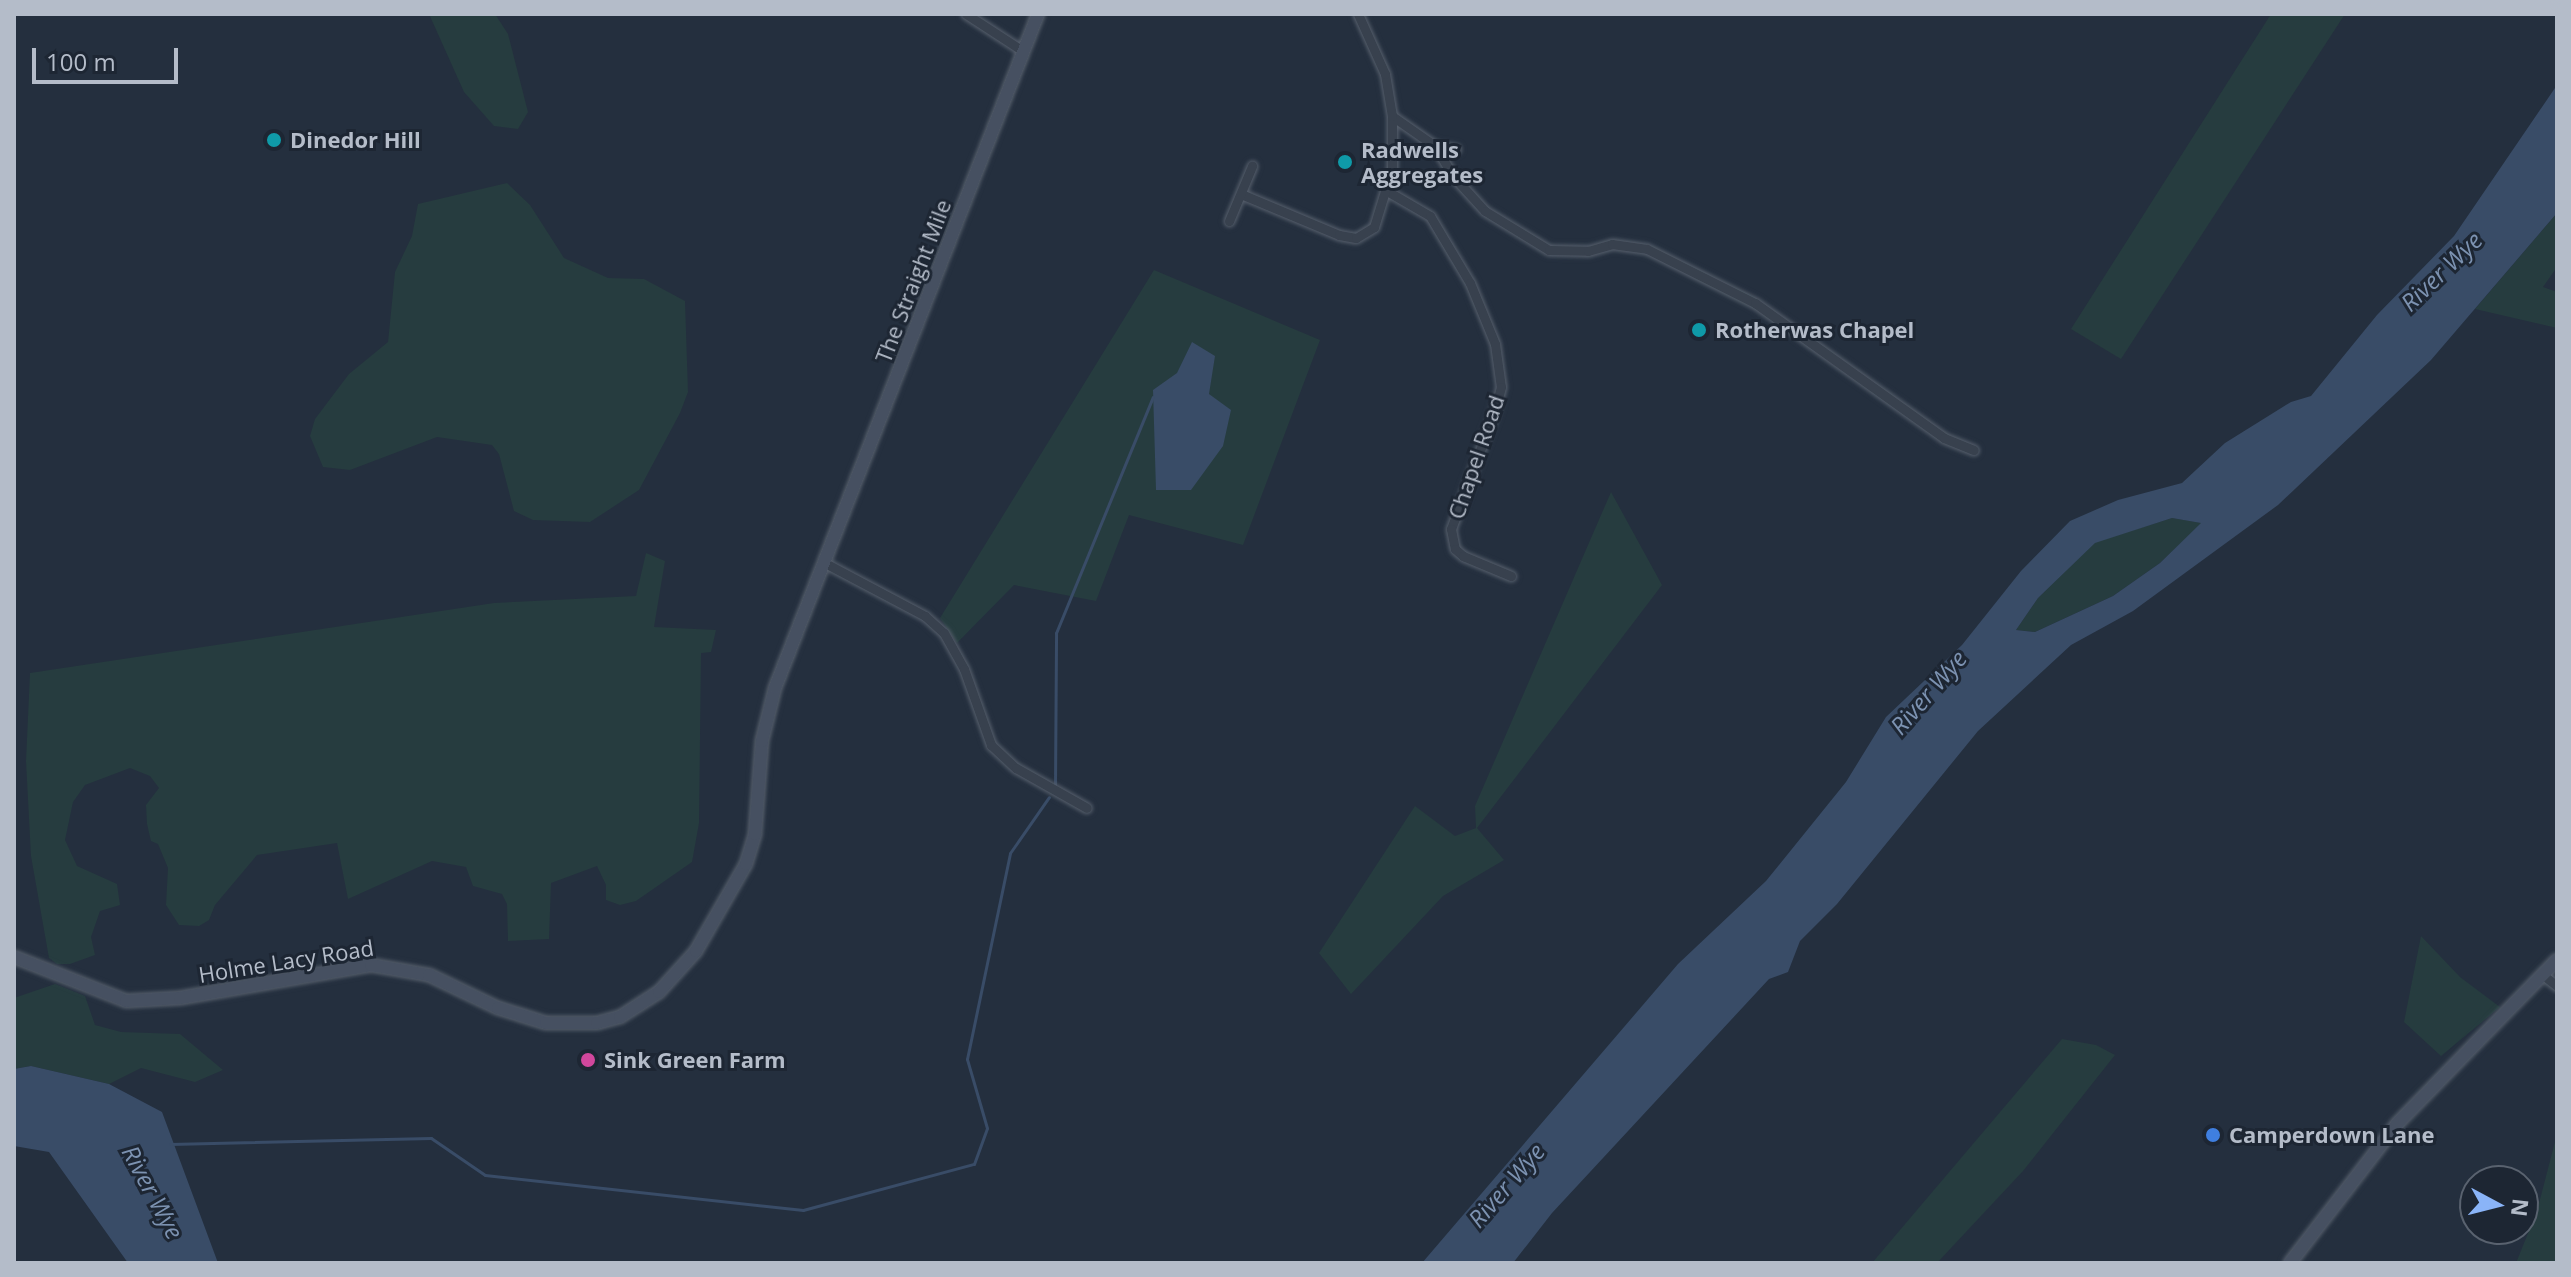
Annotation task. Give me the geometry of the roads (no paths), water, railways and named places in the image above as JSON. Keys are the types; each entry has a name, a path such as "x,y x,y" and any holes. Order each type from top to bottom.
{"main road":[{"name":"The Straight Mile","path":"825,563 1038,14"},
{"name":"Holme Lacy Road","path":"14,957 126,1001 180,998 385,965 429,975 498,1008 546,1023 597,1023 620,1017 659,992 680,970 746,864 755,834 770,704 825,563"},
{"path":"2290,1263 2397,1124 2557,960"}],"street":[{"path":"966,14 1023,51"},
{"path":"1241,194 1356,238 1374,227 1387,191 1392,116 1385,74 1358,14"},
{"path":"1392,116 1435,146 1453,176 1485,211 1549,250 1588,251 1612,244 1647,249 1755,303 1932,430 1974,450"},
{"path":"1435,146 1456,149"},
{"path":"1229,221 1252,166"},
{"name":"Chapel Road","path":"1387,191 1430,216 1466,276 1495,344 1498,398 1451,529 1455,549 1463,556 1511,576"},
{"path":"825,563 925,616 944,633 964,669 991,745 1016,768 1087,808"},
{"path":"2543,975 2557,986"}],"water":[{"name":"River Wye","path":"2557,85 2557,213 2431,360 2278,505 2133,611 2071,645 1978,731 1837,904 1800,941 1788,972 1769,979 1552,1213 1513,1263 1422,1263 1678,964 1766,881 1846,782 1886,717 1962,645 2021,571 2070,521 2118,500 2182,483 2225,443 2291,402 2311,396 2377,315 2454,236","holes":["2172,518 2201,523 2160,563 2113,596 2035,632 2016,630 2038,598 2095,543"]},
{"path":"1192,342 1215,356 1209,394 1231,410 1223,446 1191,490 1156,490 1153,390 1177,373"},
{"name":"River Wye","path":"31,1066 109,1084 162,1112 218,1263 128,1263 49,1152 14,1146 14,1069"}],"waterway":[{"path":"1055,786 1056,633 1153,397"},
{"path":"170,1144 431,1138 485,1175 803,1210 974,1164 987,1128 967,1059 1010,853 1049,797"}],"place":[{"name":"Dinedor Hill","path":"274,140"},
{"name":"Radwells Aggregates","path":"1345,162"},
{"name":"Rotherwas Chapel","path":"1699,330"},
{"name":"Sink Green Farm","path":"588,1060"},
{"name":"Camperdown Lane","path":"2213,1135"}]}
